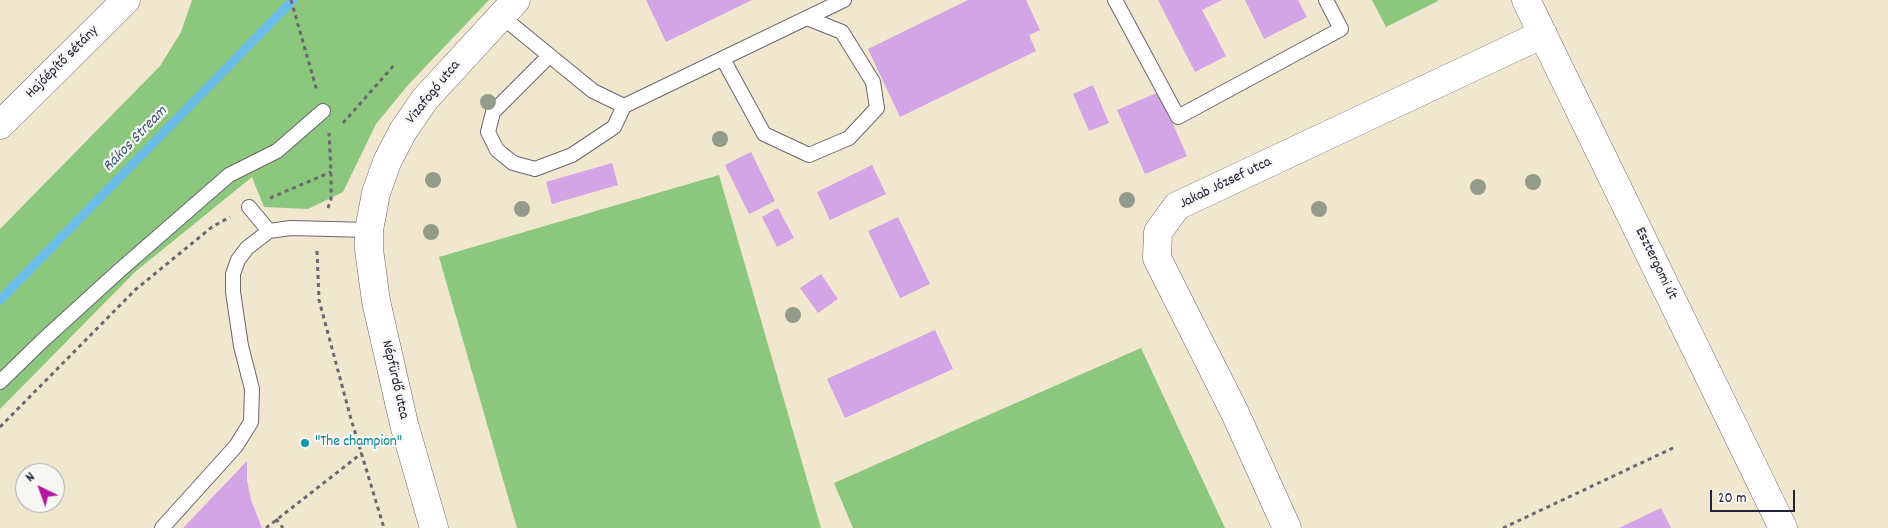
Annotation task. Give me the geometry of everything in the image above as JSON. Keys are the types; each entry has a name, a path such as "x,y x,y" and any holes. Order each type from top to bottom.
{"street":[{"name":"Hajóépítő sétány","path":"0,125 126,0"},
{"name":"Esztergomi út","path":"1526,0 1783,528"},
{"name":"Vizafogó utca","path":"369,230 376,193 387,162 403,130 425,99 508,8"},
{"name":"Jakab József utca","path":"1287,528 1235,413 1157,258 1158,232 1177,206 1543,34"},
{"name":"Népfürdő utca","path":"369,230 369,249 376,301 404,424 434,528"}],"lane":[{"path":"549,56 493,112 488,132 497,150 513,164 535,169 572,156 614,127 624,106 844,0"},
{"path":"1116,0 1178,117 1342,29 1326,0"},
{"path":"508,8 549,56 593,91 624,106"},
{"path":"723,59 764,134 809,155 849,138 877,108 873,82 842,32 807,18"},
{"path":"0,382 120,270 229,174 277,151 323,111"},
{"path":"249,207 269,231"},
{"path":"162,528 236,446 251,422 252,388 241,346 233,292 233,274 238,260 247,248 269,231 291,228 369,230"}],"path":[{"path":"291,0 330,137 331,199 316,252 319,300 384,528"},
{"path":"330,137 396,63"},
{"path":"0,427 135,290 212,227 249,207 331,172"},
{"path":"1504,528 1673,448"},
{"path":"266,528 362,453"},
{"path":"276,519 283,528"}],"green space":[{"path":"192,0 489,0 408,85 376,124 343,192 308,209 264,207 252,177 135,272 0,409 0,229 160,66 181,32"},
{"path":"1372,0 1437,0 1438,1 1386,27"},
{"path":"719,175 821,528 517,528 439,257"},
{"path":"1141,348 1225,528 853,528 834,483"}],"building":[{"path":"646,0 752,0 666,42"},
{"path":"968,0 1026,0 1040,30 1029,35 1036,51 900,117 868,49"},
{"path":"1158,0 1222,0 1202,10 1226,56 1195,72"},
{"path":"1245,0 1298,0 1307,17 1264,39"},
{"path":"1093,85 1109,123 1089,131 1073,94"},
{"path":"1159,92 1187,156 1145,174 1117,110"},
{"path":"751,152 775,201 749,214 725,165"},
{"path":"612,163 618,185 552,204 546,182"},
{"path":"872,165 886,194 830,220 817,192"},
{"path":"778,208 794,238 777,247 762,217"},
{"path":"898,217 930,284 900,298 868,231"},
{"path":"821,274 838,299 818,313 800,288"},
{"path":"935,330 953,369 845,418 827,379"},
{"path":"247,461 247,480 251,500 262,528 183,528"},
{"path":"1661,508 1671,528 1619,528"}],"waterway":[{"name":"Rákos Stream","path":"0,300 293,0"}],"place":[{"name":"\"The champion\"","path":"305,443"}]}
